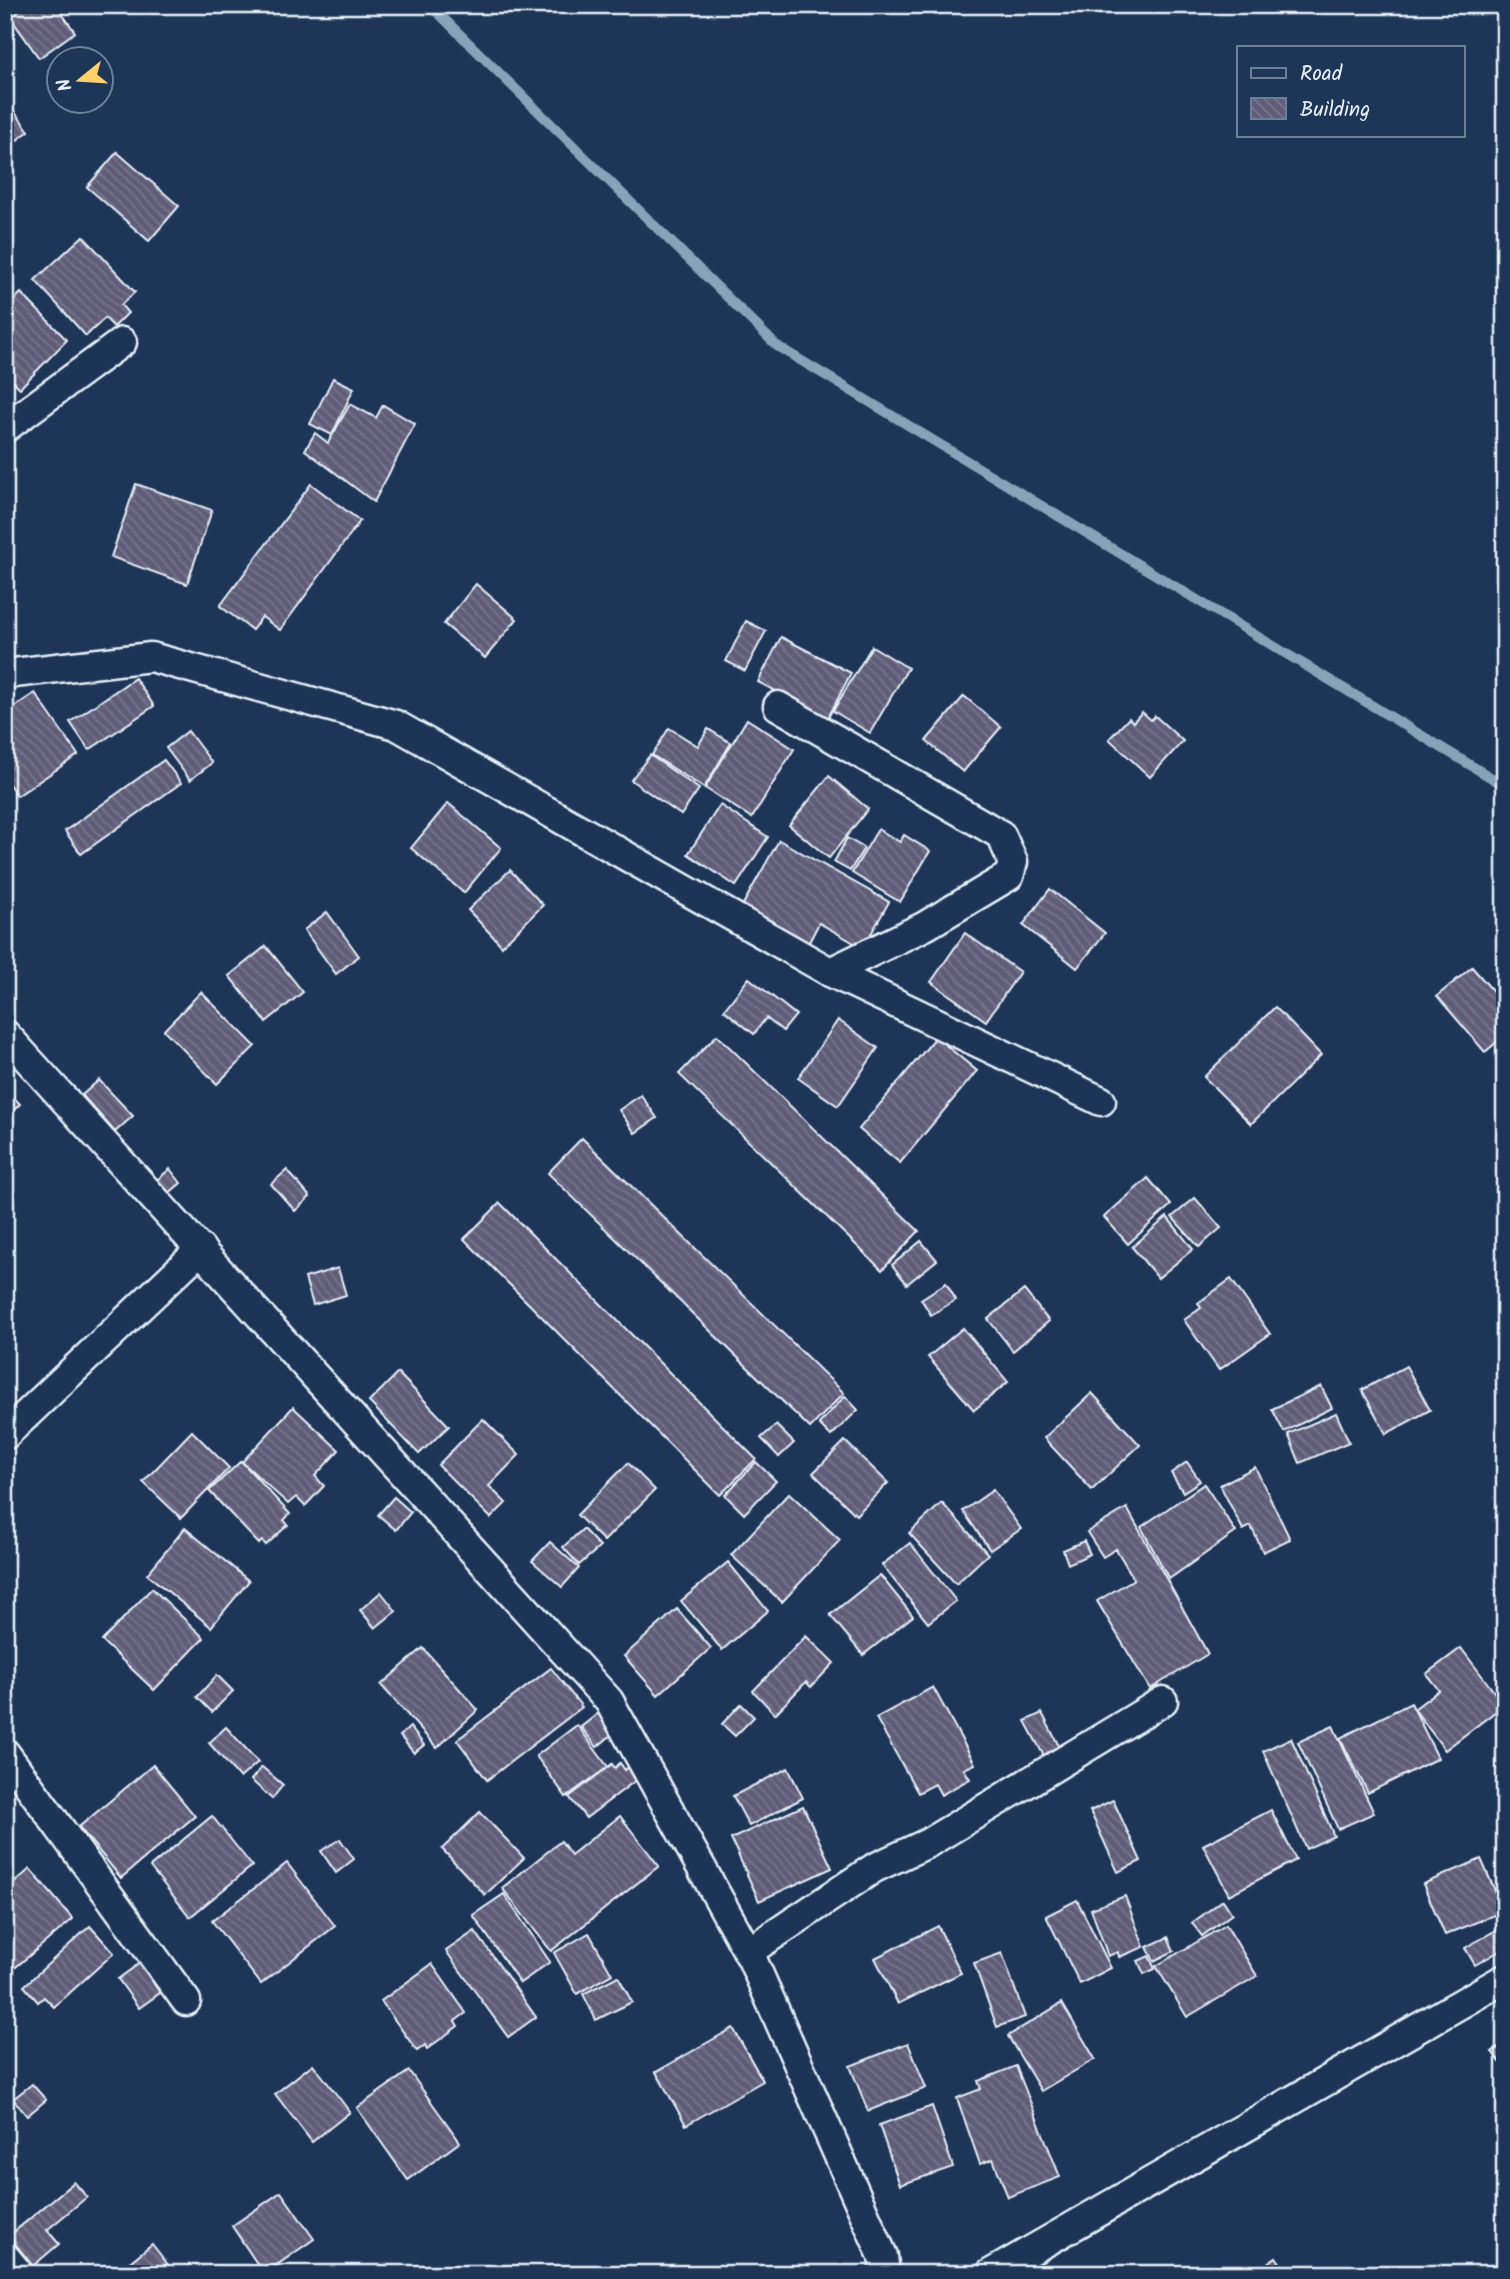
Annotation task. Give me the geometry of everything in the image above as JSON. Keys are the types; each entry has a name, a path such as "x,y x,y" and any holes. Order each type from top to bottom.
{"street":[{"path":"5,428 122,342"},
{"path":"5,674 151,657 396,725 830,972 1101,1101"},
{"path":"778,706 1001,835 1013,862 1009,876 925,926 830,972"},
{"path":"5,1034 609,1701 748,1952 883,2256 885,2274"},
{"path":"5,1435 201,1249"},
{"path":"748,1952 874,1868 928,1843 1163,1701"},
{"path":"5,1753 186,2000"},
{"path":"990,2274 1502,1980"},
{"path":"5,2257 19,2274"}],"building":[{"path":"27,5 56,5 75,32 56,46 46,46 46,53 39,58 10,17"},
{"path":"5,99 29,131 5,149"},
{"path":"117,152 179,206 149,241 87,187"},
{"path":"83,236 135,292 121,305 128,313 114,327 105,318 86,336 35,280"},
{"path":"21,293 67,340 20,388 5,373 5,309"},
{"path":"333,378 354,388 332,435 310,424"},
{"path":"350,404 376,418 383,405 415,424 374,502 305,450 315,433 328,443"},
{"path":"136,484 212,510 187,584 111,557"},
{"path":"311,484 360,521 280,630 262,617 252,630 220,606"},
{"path":"476,584 517,619 485,658 444,624"},
{"path":"746,621 766,631 745,671 726,661"},
{"path":"781,637 851,673 828,718 758,682"},
{"path":"872,646 908,668 870,733 833,711"},
{"path":"135,678 154,706 89,750 70,722"},
{"path":"35,693 78,755 17,796 5,778 5,713"},
{"path":"964,696 1001,727 963,772 926,741"},
{"path":"1142,712 1151,720 1155,716 1183,741 1150,777 1109,739 1129,718 1133,722"},
{"path":"747,719 794,749 752,818 705,788"},
{"path":"669,728 698,746 708,729 731,743 704,788 652,755"},
{"path":"188,731 212,763 190,780 166,748"},
{"path":"650,755 699,789 681,815 631,780"},
{"path":"164,760 181,783 81,854 65,831"},
{"path":"829,776 868,809 829,858 789,825"},
{"path":"448,803 501,848 464,893 411,848"},
{"path":"720,805 768,837 736,886 688,854"},
{"path":"878,829 900,842 904,835 930,851 900,902 852,873"},
{"path":"847,838 864,848 850,871 834,862"},
{"path":"779,840 889,902 863,948 819,923 807,946 741,908"},
{"path":"510,870 543,905 502,946 468,910"},
{"path":"1050,889 1105,933 1077,968 1023,925"},
{"path":"327,912 359,956 336,974 304,930"},
{"path":"965,933 1020,972 986,1021 931,982"},
{"path":"266,946 303,992 266,1022 229,976"},
{"path":"1472,967 1505,1005 1505,1035 1485,1052 1437,996"},
{"path":"749,978 796,1015 783,1031 766,1018 754,1034 724,1010"},
{"path":"201,992 255,1046 217,1084 164,1030"},
{"path":"1275,1007 1321,1055 1251,1124 1204,1077"},
{"path":"838,1020 878,1048 838,1106 798,1078"},
{"path":"717,1035 919,1231 882,1270 679,1074"},
{"path":"936,1037 977,1071 900,1163 859,1129"},
{"path":"99,1080 133,1116 115,1132 82,1095"},
{"path":"5,1088 20,1104 5,1119"},
{"path":"641,1095 657,1118 635,1133 619,1110"},
{"path":"582,1138 844,1393 810,1428 548,1173"},
{"path":"170,1169 181,1183 168,1194 157,1180"},
{"path":"287,1170 310,1197 295,1211 271,1184"},
{"path":"1148,1178 1171,1205 1128,1244 1104,1217"},
{"path":"1195,1198 1221,1228 1199,1247 1172,1217"},
{"path":"500,1203 756,1459 720,1495 464,1239"},
{"path":"1167,1217 1193,1249 1158,1278 1132,1247"},
{"path":"921,1241 937,1260 907,1284 892,1265"},
{"path":"338,1268 346,1295 313,1305 305,1278"},
{"path":"1231,1279 1270,1334 1219,1370 1184,1320 1201,1308 1198,1303"},
{"path":"946,1283 956,1300 931,1315 921,1299"},
{"path":"1024,1290 1049,1321 1013,1351 988,1319"},
{"path":"963,1328 1008,1382 974,1410 928,1357"},
{"path":"1406,1366 1430,1410 1386,1434 1362,1390"},
{"path":"398,1373 449,1426 419,1454 369,1402"},
{"path":"1321,1386 1332,1408 1284,1432 1272,1409"},
{"path":"1092,1393 1140,1445 1092,1490 1044,1438"},
{"path":"845,1396 858,1410 831,1436 819,1424"},
{"path":"293,1407 339,1450 315,1476 324,1486 305,1506 296,1497 288,1504 242,1462"},
{"path":"1336,1413 1349,1442 1300,1463 1288,1434"},
{"path":"483,1419 519,1455 489,1486 506,1503 491,1518 438,1465"},
{"path":"776,1425 794,1443 779,1457 761,1438"},
{"path":"192,1431 229,1468 181,1518 143,1482"},
{"path":"845,1441 888,1483 856,1515 813,1473"},
{"path":"241,1461 290,1514 284,1520 288,1525 266,1545 262,1541 259,1544 209,1491"},
{"path":"756,1462 776,1481 744,1514 725,1495"},
{"path":"1187,1462 1200,1481 1183,1492 1171,1473"},
{"path":"628,1463 655,1490 604,1541 577,1515"},
{"path":"1255,1467 1290,1539 1263,1552 1251,1526 1243,1530 1220,1485"},
{"path":"1204,1484 1236,1532 1169,1579 1141,1527"},
{"path":"993,1490 1021,1529 990,1550 963,1511"},
{"path":"789,1493 840,1540 782,1602 731,1555"},
{"path":"394,1497 411,1512 396,1530 378,1515"},
{"path":"942,1503 988,1554 956,1584 909,1533"},
{"path":"1127,1508 1208,1654 1150,1689 1097,1601 1134,1579 1116,1549 1103,1557 1087,1532"},
{"path":"185,1528 249,1581 211,1627 147,1574"},
{"path":"583,1529 600,1547 579,1565 563,1547"},
{"path":"1084,1541 1090,1554 1068,1564 1063,1550"},
{"path":"550,1542 579,1568 562,1587 532,1561"},
{"path":"910,1543 956,1601 928,1623 882,1565"},
{"path":"728,1562 768,1611 722,1650 681,1601"},
{"path":"880,1575 913,1616 863,1655 830,1615"},
{"path":"152,1588 204,1638 154,1690 102,1641"},
{"path":"381,1592 396,1611 375,1628 360,1610"},
{"path":"677,1609 711,1648 658,1695 624,1656"},
{"path":"806,1636 834,1663 811,1687 806,1682 775,1714 753,1691"},
{"path":"423,1648 478,1710 437,1748 381,1685"},
{"path":"1461,1648 1504,1705 1445,1750 1414,1709 1439,1690 1426,1674"},
{"path":"551,1668 582,1707 487,1780 457,1740"},
{"path":"217,1675 233,1691 212,1712 197,1697"},
{"path":"933,1687 975,1764 964,1769 970,1779 941,1795 935,1784 918,1793 876,1718"},
{"path":"1411,1703 1438,1758 1368,1793 1340,1738"},
{"path":"741,1704 754,1717 735,1736 722,1724"},
{"path":"600,1712 615,1732 597,1747 581,1727"},
{"path":"1042,1713 1061,1750 1045,1758 1025,1721"},
{"path":"577,1725 608,1767 566,1797 536,1756"},
{"path":"1333,1726 1374,1813 1338,1829 1298,1742"},
{"path":"226,1727 258,1762 240,1778 209,1743"},
{"path":"410,1727 424,1745 414,1753 400,1736"},
{"path":"1291,1738 1334,1836 1306,1849 1263,1751"},
{"path":"620,1763 625,1770 631,1765 640,1777 586,1818 569,1797 612,1764 615,1768"},
{"path":"153,1765 195,1816 121,1878 79,1827"},
{"path":"262,1767 283,1785 272,1799 251,1780"},
{"path":"788,1768 803,1798 749,1826 733,1796"},
{"path":"1113,1800 1141,1861 1118,1872 1090,1811"},
{"path":"803,1806 832,1868 759,1901 731,1839"},
{"path":"1271,1810 1296,1860 1229,1895 1203,1845"},
{"path":"480,1812 524,1858 485,1895 442,1849"},
{"path":"212,1816 252,1866 190,1917 150,1867"},
{"path":"620,1816 659,1866 551,1951 502,1888 561,1841 571,1855"},
{"path":"340,1839 354,1859 336,1873 321,1851"},
{"path":"1481,1859 1504,1911 1445,1935 1423,1884"},
{"path":"287,1863 335,1926 261,1984 212,1921"},
{"path":"30,1869 73,1919 5,1976 5,1891"},
{"path":"504,1894 550,1962 520,1983 473,1915"},
{"path":"1125,1896 1144,1947 1119,1957 1118,1952 1108,1956 1091,1909"},
{"path":"1077,1900 1111,1968 1080,1984 1046,1916"},
{"path":"1223,1900 1232,1914 1202,1936 1192,1923"},
{"path":"1226,1925 1257,1976 1187,2017 1156,1966"},
{"path":"1505,1925 1505,1948 1475,1965 1465,1948"},
{"path":"90,1926 114,1953 54,2007 44,1997 38,2002 24,1986"},
{"path":"938,1926 961,1973 898,2004 875,1958"},
{"path":"475,1931 536,2017 508,2037 446,1951"},
{"path":"589,1933 612,1974 577,1994 554,1953"},
{"path":"1168,1937 1174,1951 1154,1961 1147,1947"},
{"path":"1002,1953 1025,2017 997,2027 974,1963"},
{"path":"1149,1956 1155,1969 1144,1974 1138,1961"},
{"path":"140,1963 160,1993 139,2008 118,1979"},
{"path":"432,1964 466,2013 455,2021 458,2026 427,2049 425,2045 417,2051 381,2001"},
{"path":"618,1976 632,2002 596,2020 583,1994"},
{"path":"1062,2003 1095,2059 1041,2091 1008,2036"},
{"path":"733,2028 763,2081 686,2125 656,2072"},
{"path":"1505,2042 1505,2068 1492,2052"},
{"path":"908,2043 926,2088 868,2111 850,2066"},
{"path":"313,2064 350,2112 312,2142 275,2094"},
{"path":"1016,2066 1060,2177 1008,2197 993,2159 980,2164 957,2098 981,2089 978,2081"},
{"path":"409,2071 460,2142 408,2180 357,2108"},
{"path":"32,2084 46,2100 27,2116 13,2099"},
{"path":"932,2106 953,2167 900,2185 879,2125"},
{"path":"74,2182 87,2197 47,2230 59,2244 33,2266 9,2236"},
{"path":"281,2192 314,2239 264,2274 232,2226"},
{"path":"152,2244 175,2274 115,2274"},
{"path":"1276,2257 1288,2274 1252,2274"}],"waterway":[{"path":"430,5 777,346 1505,786"}]}
